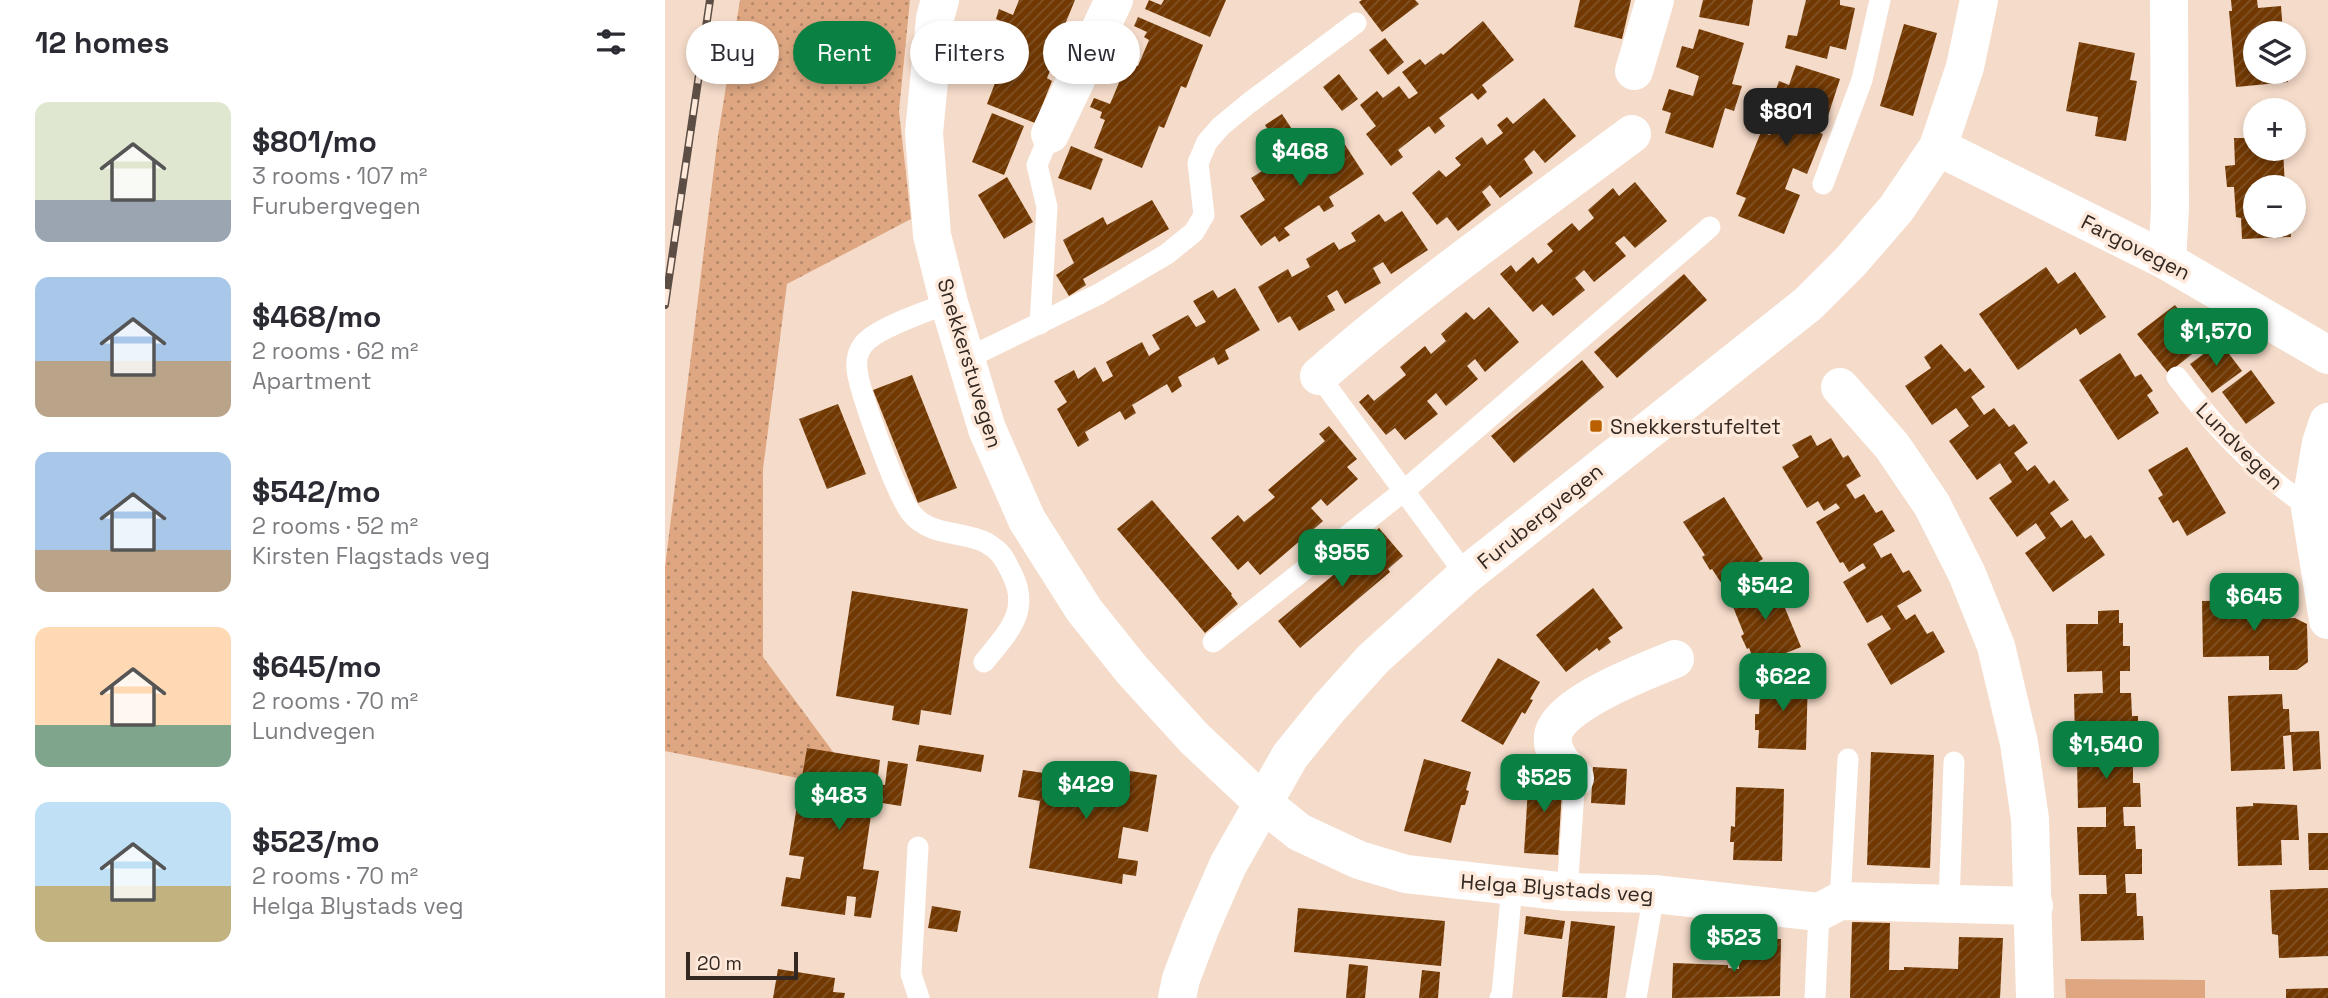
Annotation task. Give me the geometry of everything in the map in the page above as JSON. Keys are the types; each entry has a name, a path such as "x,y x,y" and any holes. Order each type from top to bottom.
{"street":[{"name":"Snekkerstuvegen","path":"940,0 923,133 932,234 986,429 1027,520 1084,610 1132,670 1194,738 1263,803"},
{"path":"1050,134 1114,0"},
{"path":"1634,71 1655,0"},
{"name":"Furubergvegen","path":"1177,998 1181,979 1228,865 1290,756 1373,659 1466,575 1808,304 1851,261 1896,209 1938,148 1965,67 1979,0"},
{"path":"2167,261 2170,208 2169,0"},
{"path":"1319,376 1464,259 1632,134"},
{"name":"Fargovegen","path":"1938,148 2167,261 2328,355"},
{"path":"1840,387 1892,446 1931,505 1966,574 1996,646 2019,743 2029,819 2035,998"},
{"name":"Lundvegen","path":"2328,422 2321,443 2310,508 2328,620"},
{"path":"1575,778 1555,752 1553,735 1562,719 1585,701 1616,684 1675,659"},
{"name":"Helga Blystads veg","path":"1263,803 1299,832 1359,860 1406,874 1567,892 1654,894 1830,906 2034,906"}],"lane":[{"path":"1823,184 1862,80 1880,0"},
{"path":"965,359 1100,294 1156,261 1194,232 1204,215 1198,163 1207,142 1221,126 1249,103 1356,23"},
{"path":"1040,324 1047,207 1037,165 1050,134"},
{"path":"1213,642 1405,490 1710,227"},
{"path":"949,303 876,334 865,343 857,355 857,368 860,388 887,461 912,514 936,530 975,539 996,549 1004,557 1018,586 1020,607 1015,620 984,662"},
{"path":"1319,376 1466,575"},
{"name":"Lundvegen","path":"2177,377 2203,413 2229,441 2287,493 2310,508"},
{"path":"1815,998 1830,906 1848,759"},
{"path":"1949,904 1954,762"},
{"path":"1567,892 1575,778"},
{"path":"918,847 911,974 919,998"},
{"path":"1500,998 1512,887"},
{"path":"1636,998 1654,894"}],"shaded area":[{"path":"740,0 910,0 899,111 911,219 787,284 763,469 763,657 862,791 665,751 665,567 726,84 779,84 779,21 737,21"},
{"path":"2065,979 2205,980 2205,998 2066,998"}],"building":[{"path":"1019,0 1075,0 1066,21 1043,21 1043,84 1051,84 1035,123 987,104 995,84 1029,84 1029,21 996,19 999,9 1013,15"},
{"path":"1149,0 1161,5 1164,0 1226,0 1210,37 1145,9"},
{"path":"1415,0 1419,4 1382,32 1359,2"},
{"path":"1580,0 1631,0 1622,39 1574,27"},
{"path":"1703,0 1753,0 1749,26 1699,17"},
{"path":"1806,0 1840,0 1840,5 1855,8 1846,50 1830,46 1827,59 1785,48 1788,35 1797,36"},
{"path":"2231,0 2257,0 2258,8 2281,6 2282,21 2243,21 2243,84 2267,84 2236,87 2229,11 2232,11"},
{"path":"1138,17 1203,45 1186,88 1181,86 1164,128 1159,126 1142,168 1094,148 1105,120 1100,118 1102,112 1090,107 1094,98 1110,104 1118,84 1140,84 1140,61 1149,40 1144,37 1147,32 1140,29 1140,21 1136,21"},
{"path":"1483,21 1514,60 1482,85 1487,92 1478,100 1472,93 1439,118 1445,126 1435,134 1429,126 1398,150 1403,157 1391,166 1366,134 1376,126 1360,105 1377,91 1383,98 1399,86 1409,99 1418,93 1402,72 1420,59 1425,65 1441,53 1443,55"},
{"path":"1904,24 1937,33 1913,116 1880,106"},
{"path":"1699,29 1744,43 1732,84 1742,86 1734,111 1725,108 1713,148 1665,133 1671,113 1662,110 1669,89 1693,96 1699,76 1676,67 1682,46 1693,49"},
{"path":"1385,38 1404,62 1388,75 1369,50"},
{"path":"2079,42 2135,53 2130,80 2137,81 2126,141 2095,136 2098,117 2066,111"},
{"path":"1796,65 1840,79 1826,122 1811,117 1807,128 1823,134 1807,174 1793,168 1785,189 1800,195 1784,234 1738,216 1746,198 1736,194 1761,132 1770,135 1777,117 1768,112 1779,81 1789,85"},
{"path":"1339,74 1358,99 1342,111 1323,87"},
{"path":"1544,98 1576,136 1545,163 1534,150 1524,159 1533,173 1500,198 1490,185 1482,192 1491,205 1458,231 1447,217 1437,225 1412,193 1439,170 1446,177 1461,165 1455,158 1482,137 1487,145 1503,133 1497,125 1507,117 1513,124"},
{"path":"992,113 1024,126 1004,175 972,162"},
{"path":"1282,114 1299,140 1282,151 1265,125"},
{"path":"1338,134 1364,174 1329,197 1334,206 1324,212 1319,205 1284,228 1290,235 1279,242 1275,236 1261,246 1240,216 1265,200 1251,178 1270,166 1275,174 1292,164 1300,176 1309,171 1296,149 1315,137 1321,146"},
{"path":"2234,138 2243,138 2243,161 2284,161 2284,175 2243,175 2243,238 2266,238 2242,239 2241,218 2236,217 2234,187 2227,187 2225,166 2235,165"},
{"path":"1071,146 1103,159 1091,190 1058,178"},
{"path":"1007,177 1033,222 1004,239 978,195"},
{"path":"1635,182 1667,221 1635,248 1624,236 1615,243 1626,256 1594,282 1584,270 1575,278 1585,290 1553,316 1542,304 1533,312 1500,274 1511,265 1516,272 1533,257 1538,264 1553,251 1547,244 1572,223 1579,231 1594,218 1588,210 1613,188 1619,196"},
{"path":"1152,200 1169,229 1083,279 1086,285 1069,296 1056,275 1074,263 1063,240 1103,217 1107,225"},
{"path":"1402,211 1428,250 1391,274 1383,262 1373,268 1381,283 1345,304 1337,290 1327,296 1335,310 1299,331 1290,316 1278,323 1258,287 1288,269 1292,277 1310,267 1306,259 1334,242 1339,250 1356,241 1351,233 1379,214 1385,222"},
{"path":"2046,267 2058,284 2075,272 2106,317 2080,335 2076,328 2018,370 1979,314"},
{"path":"1684,274 1707,300 1617,378 1594,352"},
{"path":"1235,288 1260,330 1225,350 1229,359 1218,365 1214,357 1178,377 1182,386 1172,393 1167,384 1132,405 1136,413 1125,420 1120,411 1085,432 1089,440 1078,447 1057,409 1067,402 1054,381 1074,370 1078,379 1095,367 1103,382 1113,376 1106,362 1142,342 1149,356 1160,349 1152,335 1188,315 1196,327 1206,322 1193,301 1213,290 1218,298"},
{"path":"2175,305 2205,344 2168,373 2137,334"},
{"path":"1489,307 1519,342 1485,372 1475,359 1467,366 1478,379 1446,406 1436,393 1427,401 1438,414 1405,440 1395,428 1386,435 1359,402 1368,394 1374,401 1406,375 1400,367 1425,346 1431,354 1446,341 1441,334 1466,312 1474,320"},
{"path":"2220,342 2242,371 2212,393 2190,364"},
{"path":"1941,344 1965,372 1970,368 1985,387 1971,397 1984,415 1994,408 2009,427 2014,424 2028,443 2014,453 2027,471 2035,465 2049,484 2054,480 2069,500 2050,513 2061,528 2072,520 2085,539 2091,535 2105,555 2053,592 2025,553 2046,538 2036,523 2017,537 1989,498 2012,482 2000,463 1977,480 1949,441 1969,426 1956,408 1932,425 1905,386 1931,368 1924,357"},
{"path":"2120,353 2135,377 2141,374 2153,391 2147,395 2159,413 2118,440 2079,380"},
{"path":"1582,360 1604,387 1514,463 1491,436"},
{"path":"2251,370 2275,403 2246,424 2222,392"},
{"path":"912,375 957,488 918,503 873,390"},
{"path":"838,404 866,474 827,489 799,419"},
{"path":"1329,426 1357,459 1347,467 1358,479 1327,506 1321,499 1311,508 1323,521 1260,575 1248,561 1238,570 1211,538 1238,515 1244,522 1275,497 1268,490 1325,441 1319,434"},
{"path":"1811,435 1817,446 1831,438 1843,458 1848,455 1861,476 1846,485 1855,499 1864,494 1876,513 1882,510 1895,531 1873,544 1881,558 1891,553 1903,573 1909,570 1922,591 1897,606 1906,620 1915,614 1927,634 1933,631 1945,652 1891,685 1867,644 1891,629 1882,615 1867,623 1843,582 1866,568 1863,563 1849,572 1843,562 1840,563 1816,522 1840,508 1836,503 1824,511 1818,501 1807,508 1782,467 1799,457 1792,445"},
{"path":"2187,447 2226,513 2187,536 2178,520 2173,523 2158,498 2163,495 2148,470"},
{"path":"1724,497 1763,559 1722,584 1712,569 1710,570 1702,557 1705,555 1683,522"},
{"path":"1152,500 1238,604 1205,633 1117,529"},
{"path":"1379,528 1403,556 1388,569 1390,572 1300,648 1278,621 1367,547 1363,541"},
{"path":"1773,579 1801,647 1756,665 1741,636 1744,634 1729,597"},
{"path":"1593,588 1623,628 1608,638 1611,642 1599,651 1597,648 1566,672 1536,635"},
{"path":"852,591 968,609 951,715 921,710 919,725 892,720 894,706 836,696"},
{"path":"2280,600 2280,619 2295,618 2307,624 2308,662 2297,670 2269,670 2269,656 2203,657 2202,601"},
{"path":"2119,610 2119,623 2123,623 2123,646 2130,646 2130,671 2120,671 2120,693 2131,693 2132,716 2138,716 2138,741 2121,741 2122,760 2133,760 2133,783 2140,783 2141,807 2123,807 2124,826 2135,826 2136,849 2142,849 2142,874 2125,874 2126,893 2136,893 2137,916 2143,916 2144,940 2081,941 2079,894 2107,894 2106,875 2079,875 2077,827 2106,827 2106,807 2078,808 2077,761 2104,760 2104,741 2075,742 2074,694 2103,693 2102,671 2067,672 2066,624 2098,624 2098,611"},
{"path":"1498,658 1540,682 1525,714 1522,712 1503,745 1461,721"},
{"path":"1761,675 1808,677 1806,750 1758,748 1759,730 1755,730 1755,714 1759,714"},
{"path":"2282,694 2283,709 2289,709 2290,732 2319,731 2321,769 2293,771 2291,735 2283,736 2285,769 2231,771 2228,696"},
{"path":"919,745 984,755 981,772 916,761"},
{"path":"807,748 880,760 877,784 885,785 888,761 908,764 901,806 882,803 883,796 874,795 863,869 879,871 871,918 854,916 856,897 847,896 845,915 781,906 786,877 800,879 804,857 789,855 798,799 812,801 816,779 802,777"},
{"path":"1871,752 1934,755 1930,868 1867,865"},
{"path":"1424,759 1471,772 1466,790 1469,791 1465,805 1461,805 1451,843 1404,831"},
{"path":"1045,767 1128,781 1130,771 1157,775 1148,832 1123,827 1118,858 1138,861 1136,876 1123,874 1122,884 1029,868 1040,801 1018,797 1023,770 1044,773"},
{"path":"1593,767 1627,769 1625,805 1591,803"},
{"path":"1529,772 1563,774 1558,855 1524,853"},
{"path":"1736,787 1784,789 1782,861 1733,860 1734,842 1730,842 1731,826 1735,827"},
{"path":"2253,803 2297,805 2299,840 2281,840 2282,865 2238,866 2236,807 2253,806"},
{"path":"2308,833 2328,833 2328,870 2309,870"},
{"path":"2328,888 2328,956 2279,958 2278,935 2272,934 2270,890"},
{"path":"932,906 961,911 957,932 928,928"},
{"path":"1298,908 1445,921 1441,966 1294,952"},
{"path":"1526,916 1565,921 1562,939 1524,934"},
{"path":"1571,921 1615,926 1607,998 1562,997"},
{"path":"1852,922 1890,923 1889,970 1904,970 1904,967 1958,969 1959,937 2003,938 2000,998 1850,998"},
{"path":"1740,938 1781,939 1780,996 1672,998 1673,963 1728,965 1728,968 1739,969"},
{"path":"1349,964 1368,966 1365,998 1346,998"},
{"path":"778,969 835,978 833,992 845,993 844,998 773,998"},
{"path":"1422,970 1440,972 1438,998 1419,998"},
{"path":"2328,988 2328,998 2286,998 2286,989"}],"railway":[{"path":"665,305 710,0"}],"place":[{"name":"Snekkerstufeltet","path":"1596,426"}]}
